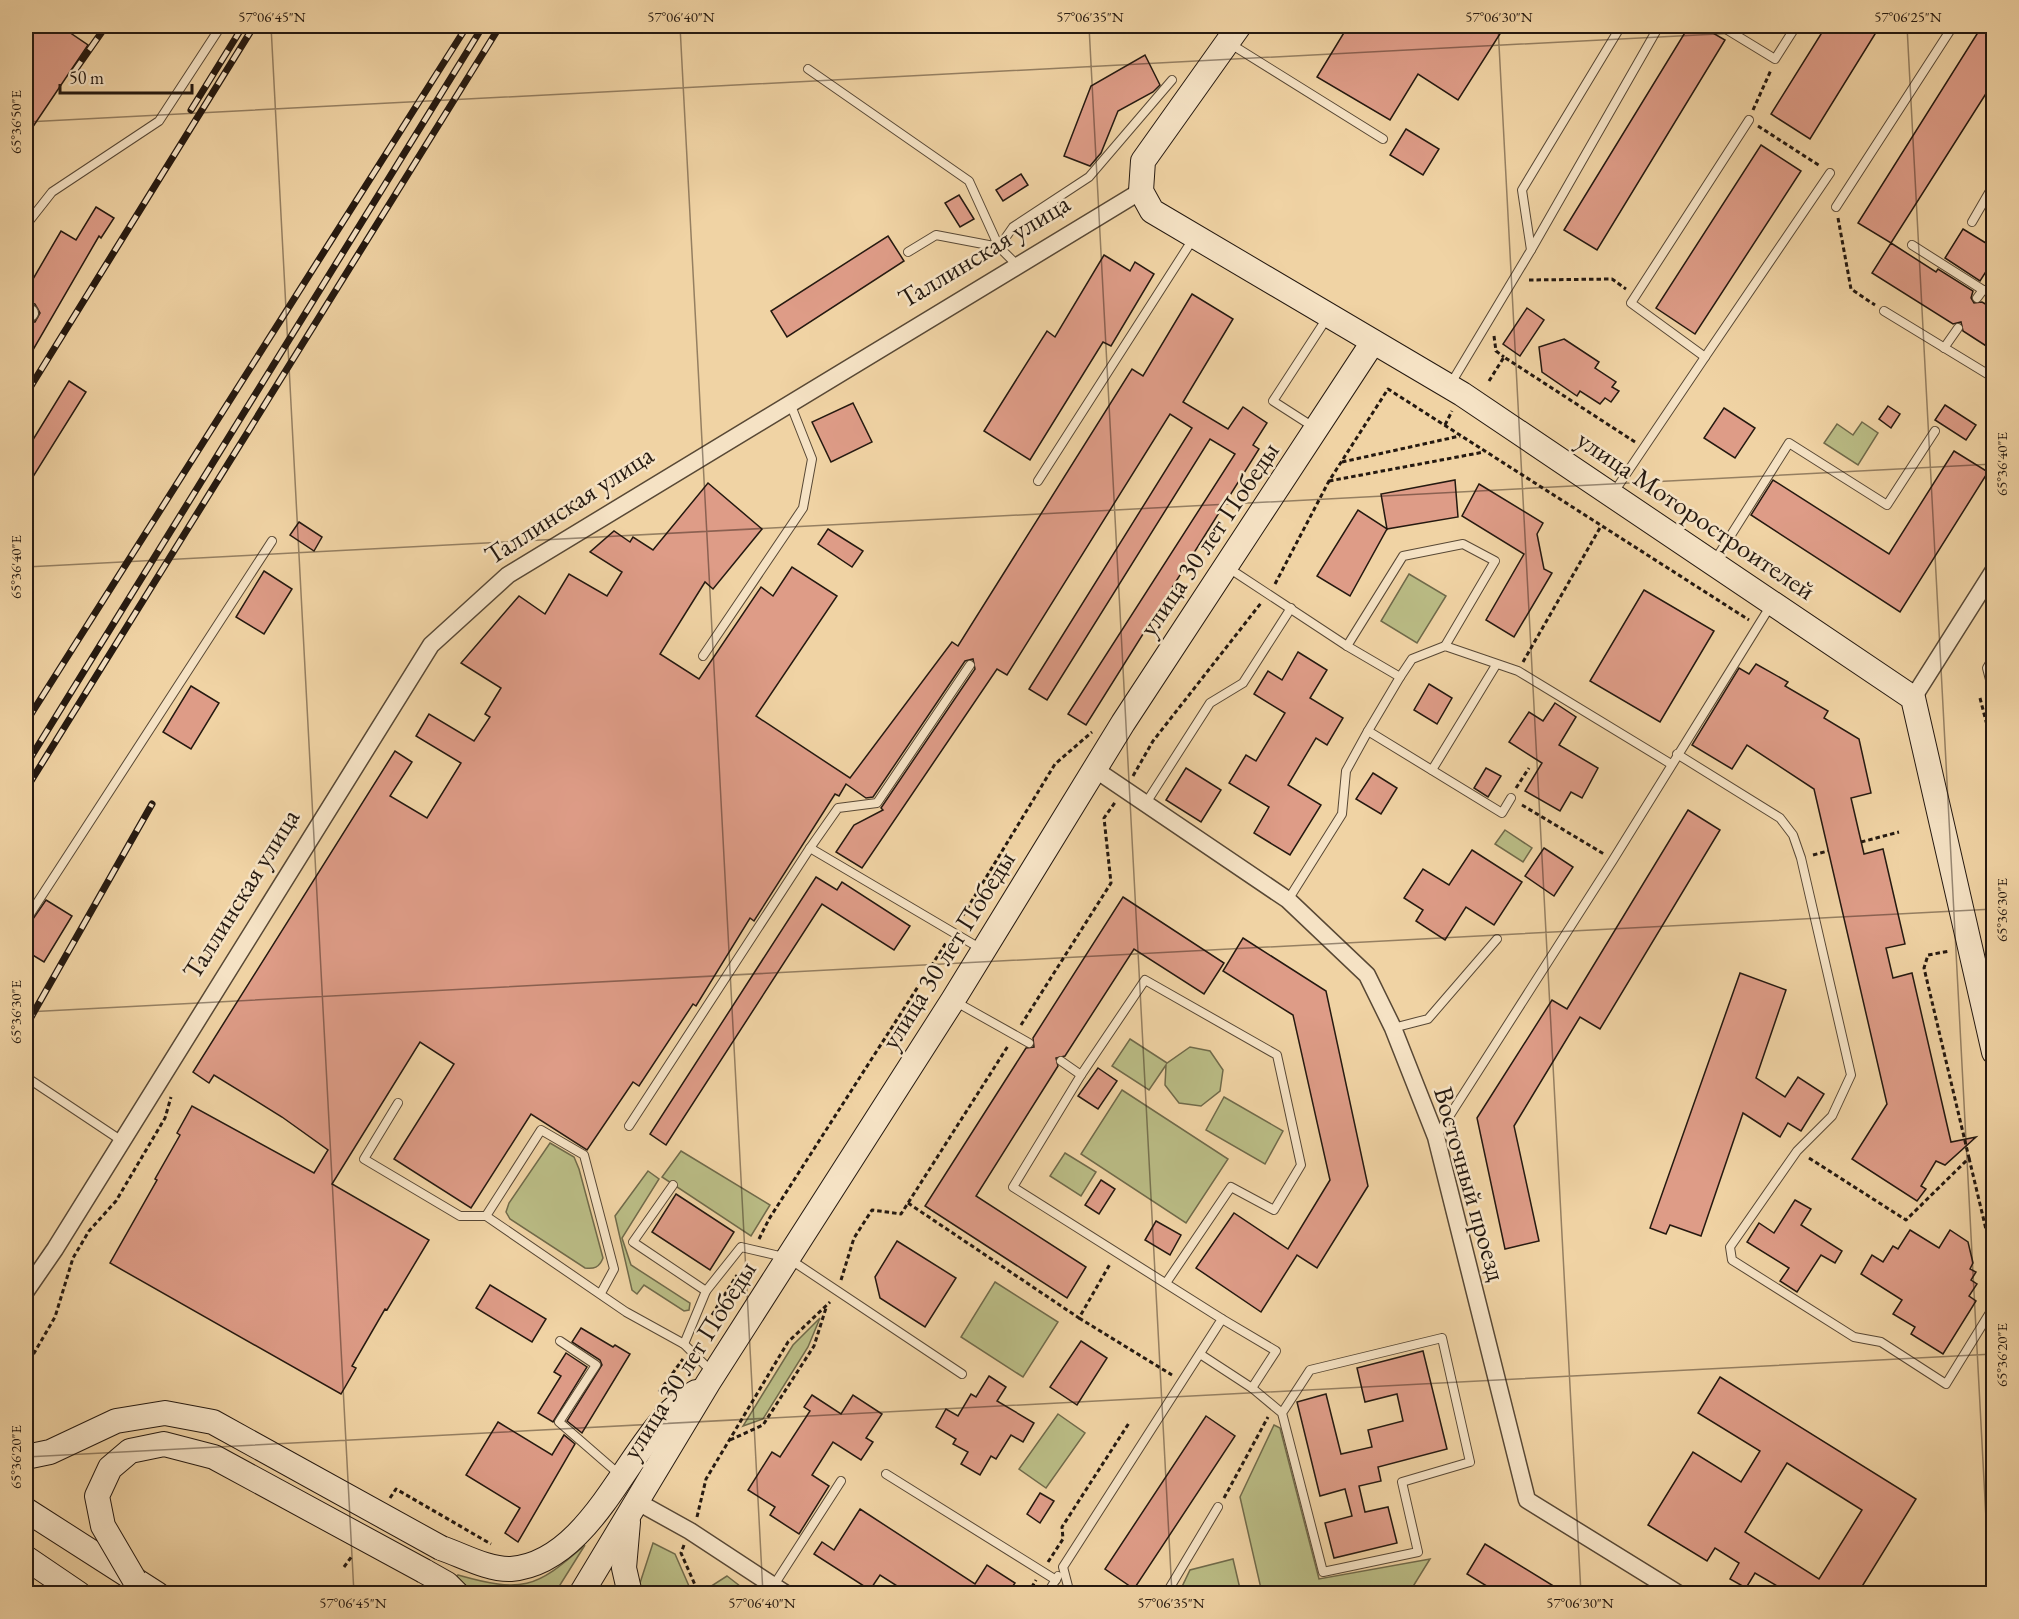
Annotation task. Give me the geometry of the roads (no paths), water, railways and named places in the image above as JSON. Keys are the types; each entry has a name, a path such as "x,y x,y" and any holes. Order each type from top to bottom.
{"street":[{"path":"1141,191 1143,161 1233,34"},
{"name":"улица Моторостроителей","path":"1141,191 1152,211 1449,386 1714,562 1913,698"},
{"name":"Таллинская улица","path":"26,1291 431,645 508,575 1141,191"},
{"name":"улица 30 лет Победы","path":"581,1593 711,1379 953,1000 1123,723 1318,430 1373,342"},
{"path":"1994,570 1913,698 1985,973 1994,1052"},
{"name":"Восточный проезд","path":"1096,770 1288,900 1367,975 1393,1028 1436,1137 1527,1500 1679,1593"},
{"path":"26,1457 50,1452 116,1421 165,1413 213,1422 441,1548 492,1566 509,1569 552,1556 586,1526 620,1476 668,1414 711,1379"},
{"path":"134,1579 103,1526 97,1496 110,1468 130,1451 164,1444 214,1457 424,1570 457,1593"},
{"path":"630,1593 624,1568 632,1508 690,1531 780,1589"},
{"path":"26,1510 157,1593"},
{"path":"26,1558 79,1593"}],"lane":[{"path":"26,225 52,192 159,121 221,26"},
{"path":"1531,250 1522,190 1622,26"},
{"path":"1449,386 1531,250 1659,26"},
{"path":"1721,26 1775,59 1796,26"},
{"path":"1836,207 1953,26"},
{"path":"1233,34 1383,139"},
{"path":"808,69 969,181 999,247 1018,266"},
{"path":"999,247 1013,227 1089,177 1172,80"},
{"path":"1706,357 1631,303 1749,120"},
{"path":"1612,495 1830,172"},
{"path":"1972,222 1994,184"},
{"path":"908,252 936,235 999,247"},
{"path":"1038,481 1195,236"},
{"path":"1912,245 1983,290 1994,292"},
{"path":"1977,298 1983,290"},
{"path":"1884,311 1994,378"},
{"path":"1318,430 1273,401 1329,315"},
{"path":"1944,348 1958,328"},
{"path":"703,656 803,508 812,459 790,403"},
{"path":"1714,562 1789,443 1887,505 1935,431"},
{"path":"26,920 272,541"},
{"path":"1288,900 1342,814 1346,771 1400,677 1412,659 1445,646 1495,561 1464,544 1403,556 1347,646"},
{"path":"1227,567 1347,646 1400,677"},
{"path":"1436,1137 1613,860 1772,603"},
{"path":"1146,803 1210,703 1243,683 1291,608"},
{"path":"1445,646 1518,671 1671,764"},
{"path":"1994,656 1987,668 1994,695"},
{"path":"1432,770 1496,664"},
{"path":"629,1126 838,808 878,803 970,665"},
{"path":"1368,731 1502,813 1511,798"},
{"path":"1677,754 1780,819 1793,835 1801,858 1851,1075 1832,1116 1797,1151 1730,1247 1732,1260 1854,1337 1881,1342 1946,1384 1994,1306"},
{"path":"810,848 984,950"},
{"path":"1393,1028 1428,1019 1497,939"},
{"path":"1166,1283 1231,1187 1274,1210 1301,1166 1277,1055 1145,980 1081,1076 1013,1187 1222,1319 1276,1352 1252,1388"},
{"path":"953,1000 1029,1043"},
{"path":"1061,1061 1081,1076"},
{"path":"26,1077 122,1141"},
{"path":"398,1103 364,1159 459,1216 486,1216 626,1312 687,1347 711,1379"},
{"path":"486,1216 541,1130 584,1155 614,1269 601,1293"},
{"path":"673,1185 633,1242 706,1291"},
{"path":"687,1347 706,1291 741,1247 788,1258 962,1374"},
{"path":"1047,1593 1222,1319"},
{"path":"1200,1354 1252,1388 1282,1413 1323,1572 1418,1552 1402,1482 1470,1462 1442,1338 1310,1370 1282,1413"},
{"path":"560,1341 596,1365 559,1422 620,1476"},
{"path":"886,1474 1056,1580"},
{"path":"780,1589 842,1480"},
{"path":"1170,1593 1169,1588 1218,1507"},
{"path":"1063,1567 1070,1593"}],"railway":[{"path":"73,73 106,26"},
{"path":"191,110 243,26"},
{"path":"26,394 254,26"},
{"path":"26,722 467,26"},
{"path":"26,765 483,26"},
{"path":"26,789 500,26"},
{"path":"26,1026 152,804"}]}
